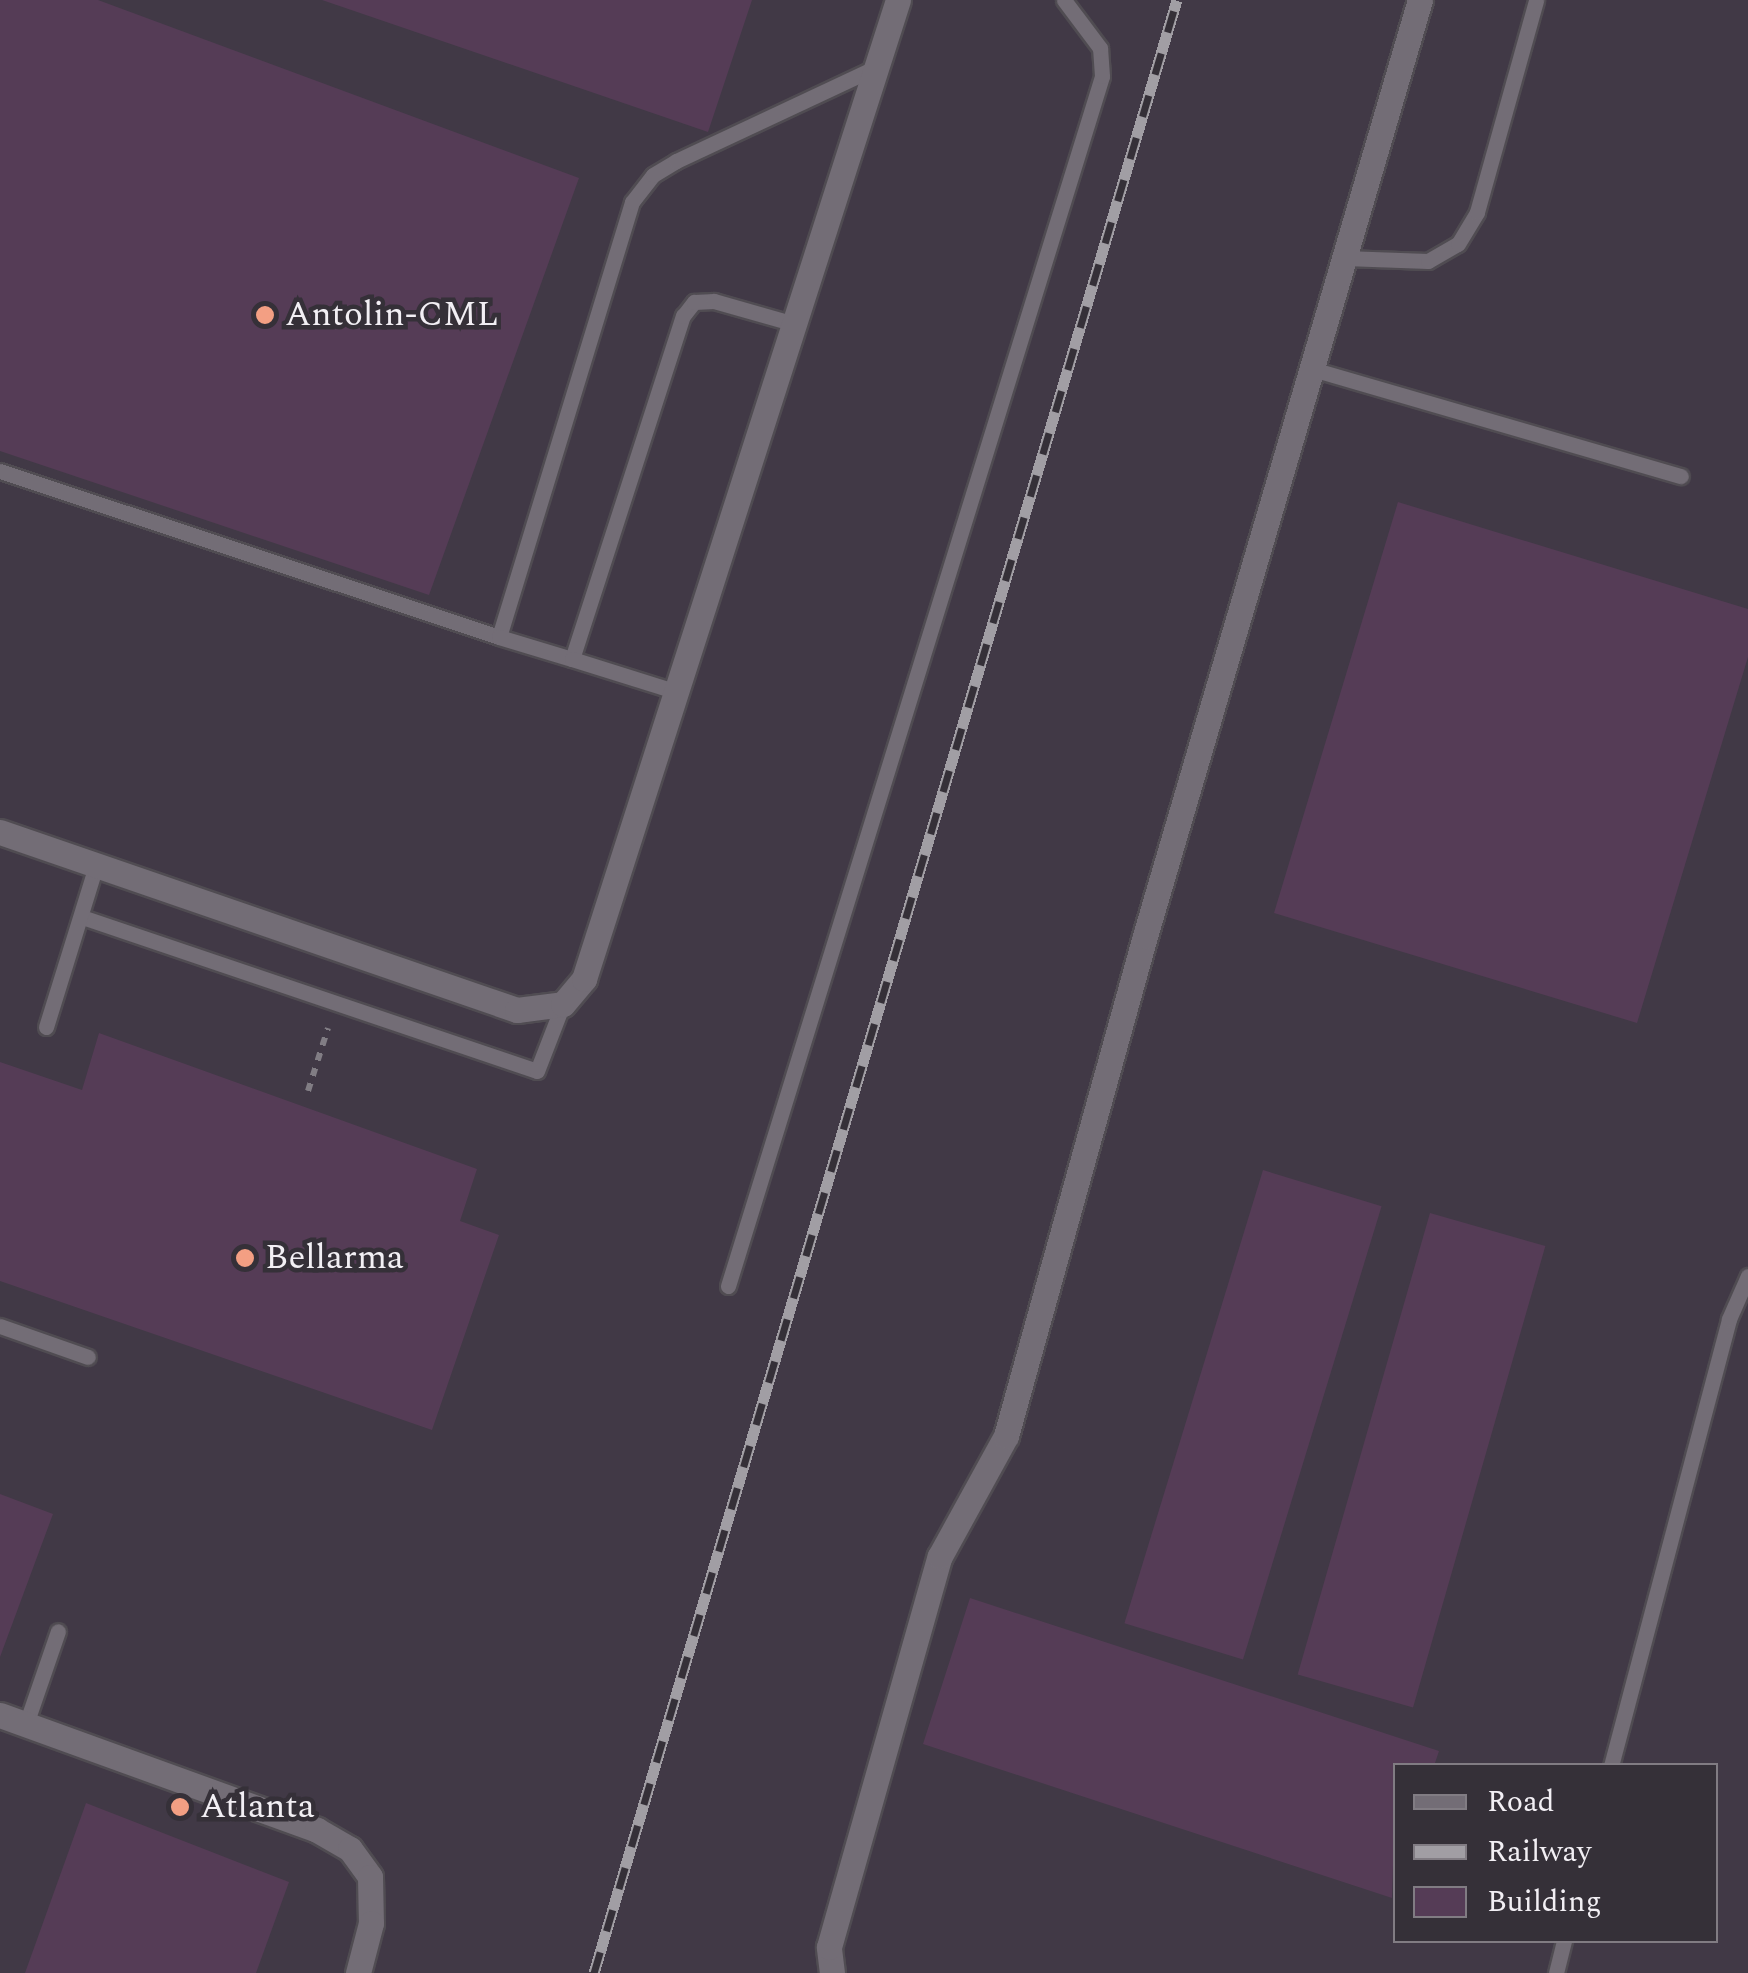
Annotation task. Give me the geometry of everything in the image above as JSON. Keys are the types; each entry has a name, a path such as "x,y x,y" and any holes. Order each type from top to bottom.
{"street":[{"path":"832,1973 830,1947 940,1556 1006,1436 1420,0"},
{"path":"0,832 516,1010 563,1004 584,979 798,326 896,1"},
{"path":"0,1715 317,1830 350,1848 370,1877 371,1923 358,1973"}],"lane":[{"path":"728,1286 1102,76 1100,48 1064,0"},
{"path":"1344,258 1428,261 1458,244 1477,212 1536,0"},
{"path":"499,636 632,202 653,176 676,161 877,67"},
{"path":"572,658 683,316 694,302 714,300 798,326"},
{"path":"1312,369 1680,476"},
{"path":"0,471 677,692"},
{"path":"46,1027 96,865"},
{"path":"82,917 538,1071 563,1004"},
{"path":"1612,1763 1729,1319 1747,1274"},
{"path":"0,1326 88,1357"},
{"path":"26,1724 58,1632"},
{"path":"1556,1973 1563,1943"}],"path":[{"path":"308,1092 336,1002"}],"shaded area":[{"path":"0,0 1748,0 1748,1973 0,1973"}],"building":[{"name":"Antolin-CML","path":"0,0 98,0 579,178 429,595 0,451"},
{"path":"322,0 752,0 708,132"},
{"path":"1398,502 1748,609 1748,657 1637,1023 1274,913"},
{"name":"Bellarma","path":"99,1033 477,1169 460,1221 499,1235 432,1430 0,1281 0,1062 82,1090"},
{"path":"1263,1170 1382,1206 1243,1660 1124,1623"},
{"path":"1430,1213 1545,1246 1413,1707 1298,1674"},
{"path":"0,1494 53,1514 0,1657"},
{"path":"970,1598 1439,1751 1435,1763 1393,1763 1392,1898 923,1744"},
{"path":"86,1803 289,1882 256,1973 25,1973"}],"railway":[{"path":"594,1973 1177,0"}],"place":[{"name":"Antolin-CML","path":"265,315"},
{"name":"Bellarma","path":"245,1258"},
{"name":"Atlanta","path":"180,1807"}]}
